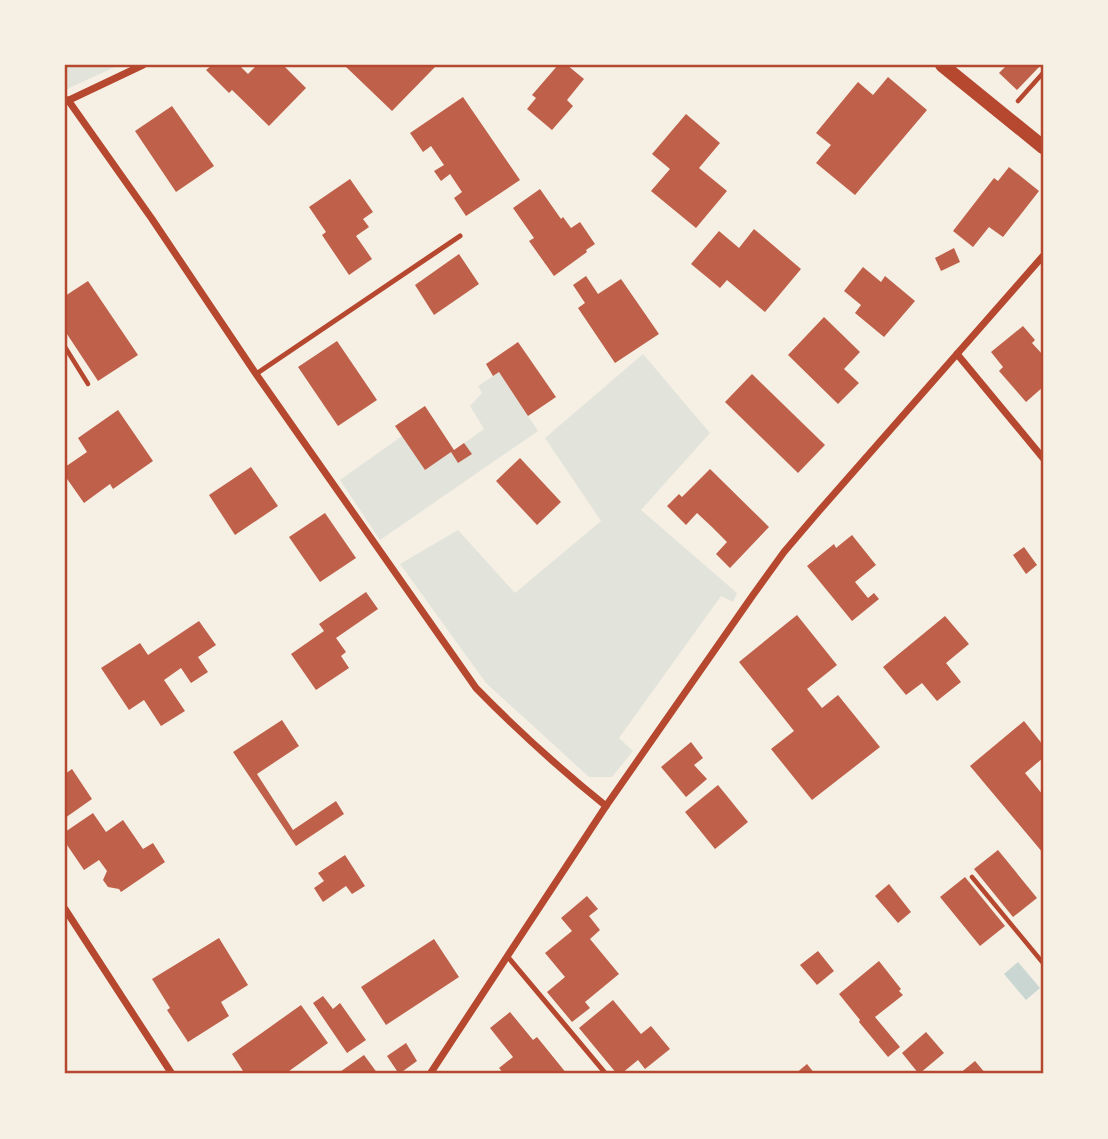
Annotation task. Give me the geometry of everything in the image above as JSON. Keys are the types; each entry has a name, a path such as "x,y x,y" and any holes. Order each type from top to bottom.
{"main road":[{"path":"943,65 1043,147"}],"street":[{"path":"142,65 66,101 152,219 256,374 476,688 516,729 606,806"},
{"path":"430,1074 606,806 784,552 1043,256"},
{"path":"957,354 1043,458"},
{"path":"65,908 173,1074"}],"lane":[{"path":"256,374 460,236"},
{"path":"508,957 606,1074"}],"path":[{"path":"1015,104 1043,73"},
{"path":"65,347 89,384"},
{"path":"972,877 1043,963"}],"shaded area":[{"path":"65,65 119,65 65,90"},
{"path":"643,354 710,433 641,510 737,593 733,602 721,596 619,738 633,751 612,777 589,777 486,683 400,564 458,530 515,593 601,521 545,438"},
{"path":"499,372 538,431 380,540 340,480 402,436 451,452 471,454 464,443 484,429 470,406 482,393 478,386"},
{"path":"1018,962 1040,988 1026,1000 1004,974"}],"building":[{"path":"212,65 239,65 248,74 257,65 283,65 306,88 269,126 232,90 229,93 206,70"},
{"path":"344,65 433,65 435,67 392,111"},
{"path":"558,65 567,65 584,79 567,100 573,106 552,130 527,109 536,98 532,95"},
{"path":"1007,65 1041,65 1017,90 999,73"},
{"path":"888,77 927,110 855,195 816,163 831,145 816,133 858,82 873,95"},
{"path":"463,97 520,180 466,216 454,198 462,192 450,174 441,181 434,171 444,165 431,146 423,152 410,133"},
{"path":"172,106 214,166 176,192 135,131"},
{"path":"686,114 720,143 699,168 727,191 696,228 651,191 670,169 652,154"},
{"path":"1009,167 1039,191 1003,237 989,227 973,247 953,231 994,178 998,181"},
{"path":"350,179 373,212 363,219 369,227 356,236 372,259 349,275 322,235 326,232 309,207"},
{"path":"540,189 561,219 563,217 571,228 580,222 595,244 554,276 529,241 534,238 513,208"},
{"path":"754,229 801,269 765,312 727,280 720,288 691,264 719,231 739,248"},
{"path":"954,248 960,262 941,271 935,258"},
{"path":"459,254 479,284 434,315 415,285"},
{"path":"863,267 881,282 885,276 915,301 884,337 855,313 861,305 844,291"},
{"path":"586,276 598,294 621,279 659,334 615,363 578,308 585,303 573,285"},
{"path":"88,281 138,355 98,381 65,331 65,296"},
{"path":"824,317 860,352 844,369 859,383 838,404 788,355"},
{"path":"1023,326 1035,340 1032,343 1043,355 1043,387 1026,402 999,371 1003,367 991,352"},
{"path":"337,341 377,400 338,426 298,367"},
{"path":"518,342 556,397 528,416 499,372 493,376 486,364"},
{"path":"752,374 825,445 798,473 725,402"},
{"path":"425,406 454,450 464,443 472,454 458,463 451,452 425,470 395,426"},
{"path":"118,410 153,461 113,489 110,484 84,503 65,476 65,467 87,452 78,438"},
{"path":"520,458 561,502 537,525 496,481"},
{"path":"251,467 278,506 235,535 209,495"},
{"path":"710,469 769,527 730,568 716,554 727,542 712,527 697,513 686,525 667,506 679,494 682,497"},
{"path":"325,513 356,558 320,582 289,537"},
{"path":"852,535 876,565 855,582 868,598 874,593 879,599 852,621 807,566 834,544 836,548"},
{"path":"1024,547 1037,565 1026,574 1013,555"},
{"path":"366,592 378,609 336,638 346,652 341,656 349,668 316,690 291,654 324,631 319,624"},
{"path":"797,615 837,665 807,689 822,708 838,695 880,747 812,800 771,749 794,731 739,662"},
{"path":"945,616 969,644 946,663 961,682 937,701 922,683 906,695 883,667"},
{"path":"199,621 216,645 198,657 208,672 191,683 181,668 164,680 185,711 161,726 144,700 129,710 101,668 140,643 148,655"},
{"path":"282,720 299,746 257,774 293,830 336,801 344,814 296,846 233,752"},
{"path":"1024,721 1043,745 1043,758 1025,773 1043,795 1043,853 970,766"},
{"path":"691,742 703,758 694,765 707,779 686,797 661,767"},
{"path":"72,769 92,799 65,818 65,774"},
{"path":"718,785 748,822 715,849 685,812"},
{"path":"93,813 106,832 123,820 143,849 153,843 165,862 121,892 108,887 103,880 107,871 99,860 84,870 65,842 65,832"},
{"path":"998,850 1037,898 1013,917 974,869"},
{"path":"345,855 365,886 352,894 346,886 323,902 314,888 324,881 318,873"},
{"path":"965,877 1005,926 980,946 940,897"},
{"path":"889,884 911,912 898,923 875,896"},
{"path":"587,896 598,909 589,916 600,930 590,939 619,974 585,1002 590,1008 572,1022 547,992 565,977 545,953 572,931 561,918"},
{"path":"219,938 248,985 221,1002 229,1016 188,1042 167,1010 170,1008 152,979"},
{"path":"434,939 459,977 386,1025 361,987"},
{"path":"818,951 834,971 817,985 800,965"},
{"path":"879,961 903,995 875,1017 900,1047 888,1057 839,994"},
{"path":"323,996 333,1009 340,1003 366,1040 347,1053 313,1003"},
{"path":"613,1000 641,1034 651,1026 670,1049 645,1069 638,1060 621,1074 617,1074 579,1028"},
{"path":"301,1005 328,1043 285,1074 245,1074 232,1054"},
{"path":"510,1012 533,1040 537,1037 567,1074 504,1074 499,1068 513,1057 490,1028"},
{"path":"926,1032 944,1053 919,1074 902,1053"},
{"path":"406,1043 417,1061 399,1074 387,1056"},
{"path":"364,1055 378,1074 337,1074"},
{"path":"975,1061 986,1074 959,1074"},
{"path":"807,1064 815,1074 795,1074"}]}
